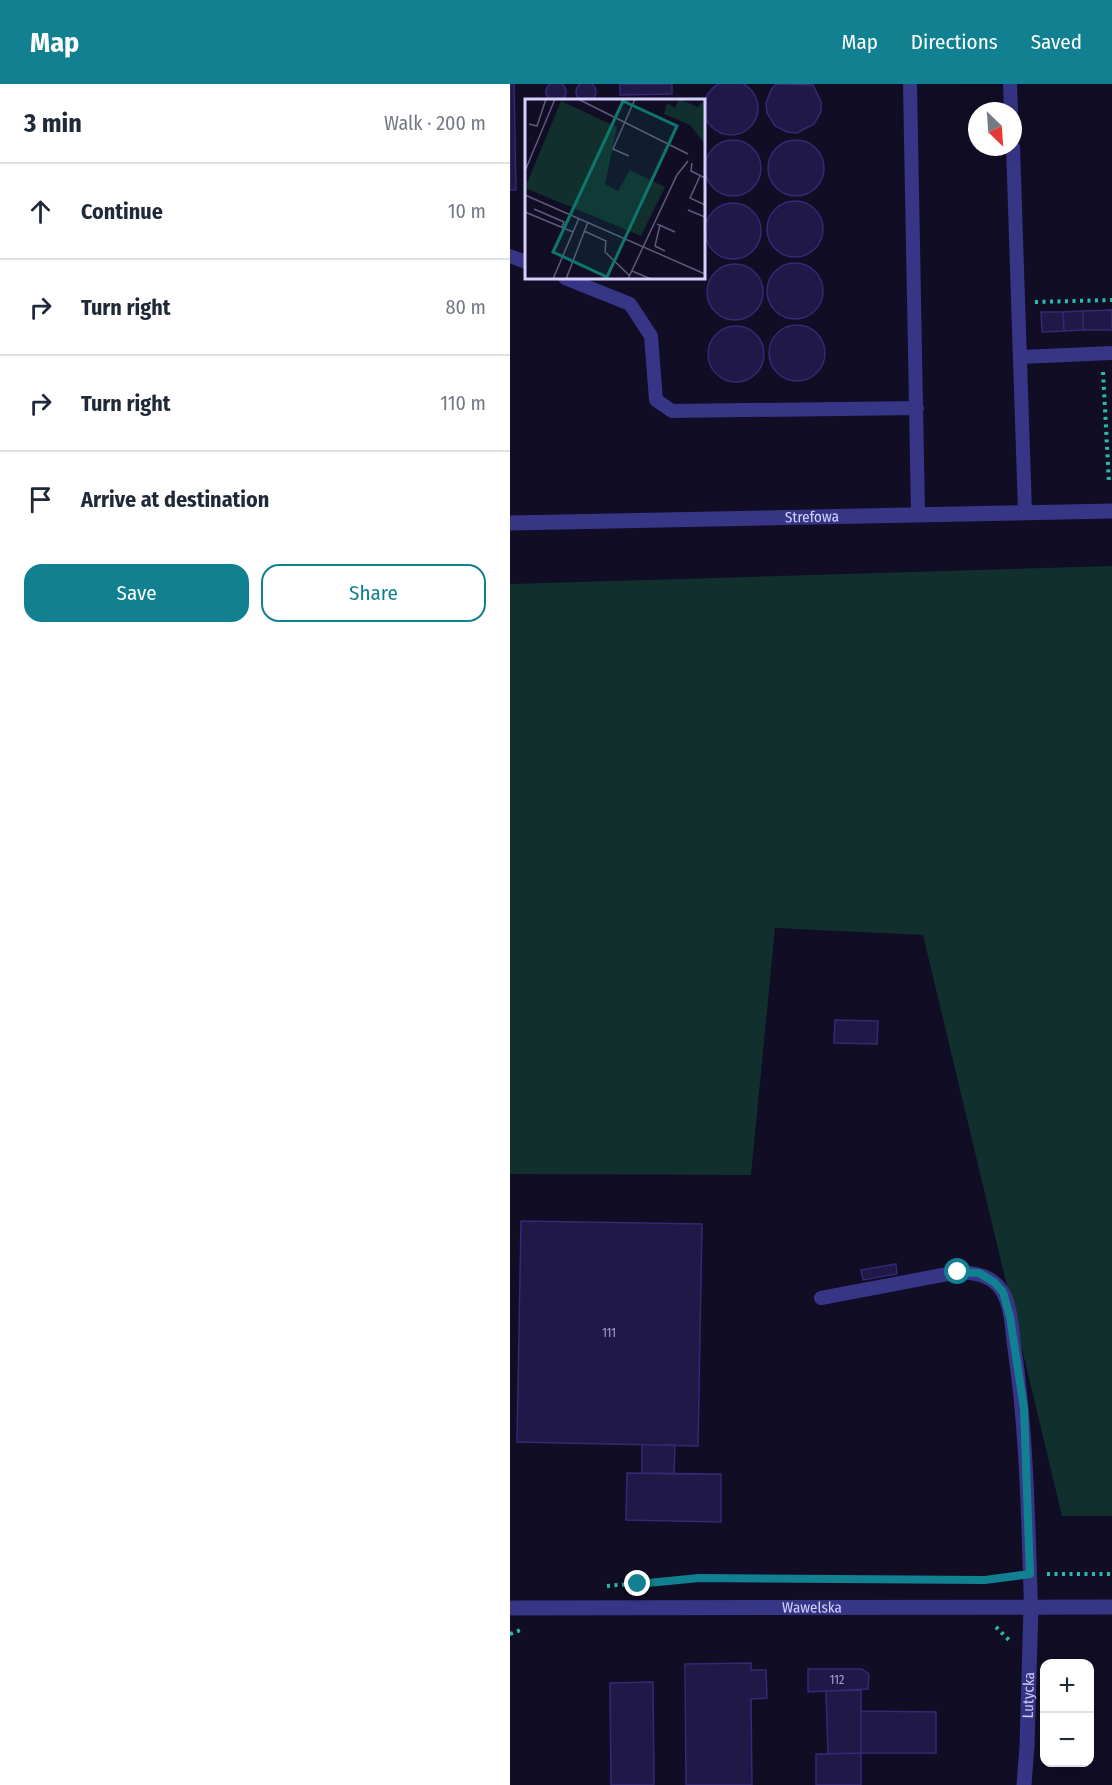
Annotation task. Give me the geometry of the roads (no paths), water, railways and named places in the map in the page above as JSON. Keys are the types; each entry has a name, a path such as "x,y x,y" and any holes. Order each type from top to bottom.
{"street":[{"name":"Strefowa","path":"510,523 1112,511"},
{"name":"Lutycka","path":"1024,1785 1028,1746 1031,1606"},
{"name":"Wawelska","path":"510,1608 1112,1607"}],"lane":[{"path":"910,84 918,514"},
{"path":"1010,84 1011,102"},
{"path":"1013,156 1025,512"},
{"path":"510,256 525,262"},
{"path":"568,279 630,304 651,336 656,400 672,411 917,408"},
{"path":"1020,357 1107,353"},
{"path":"821,1298 958,1272 979,1273 994,1282 1003,1292 1010,1317 1024,1409 1031,1606"}]}
